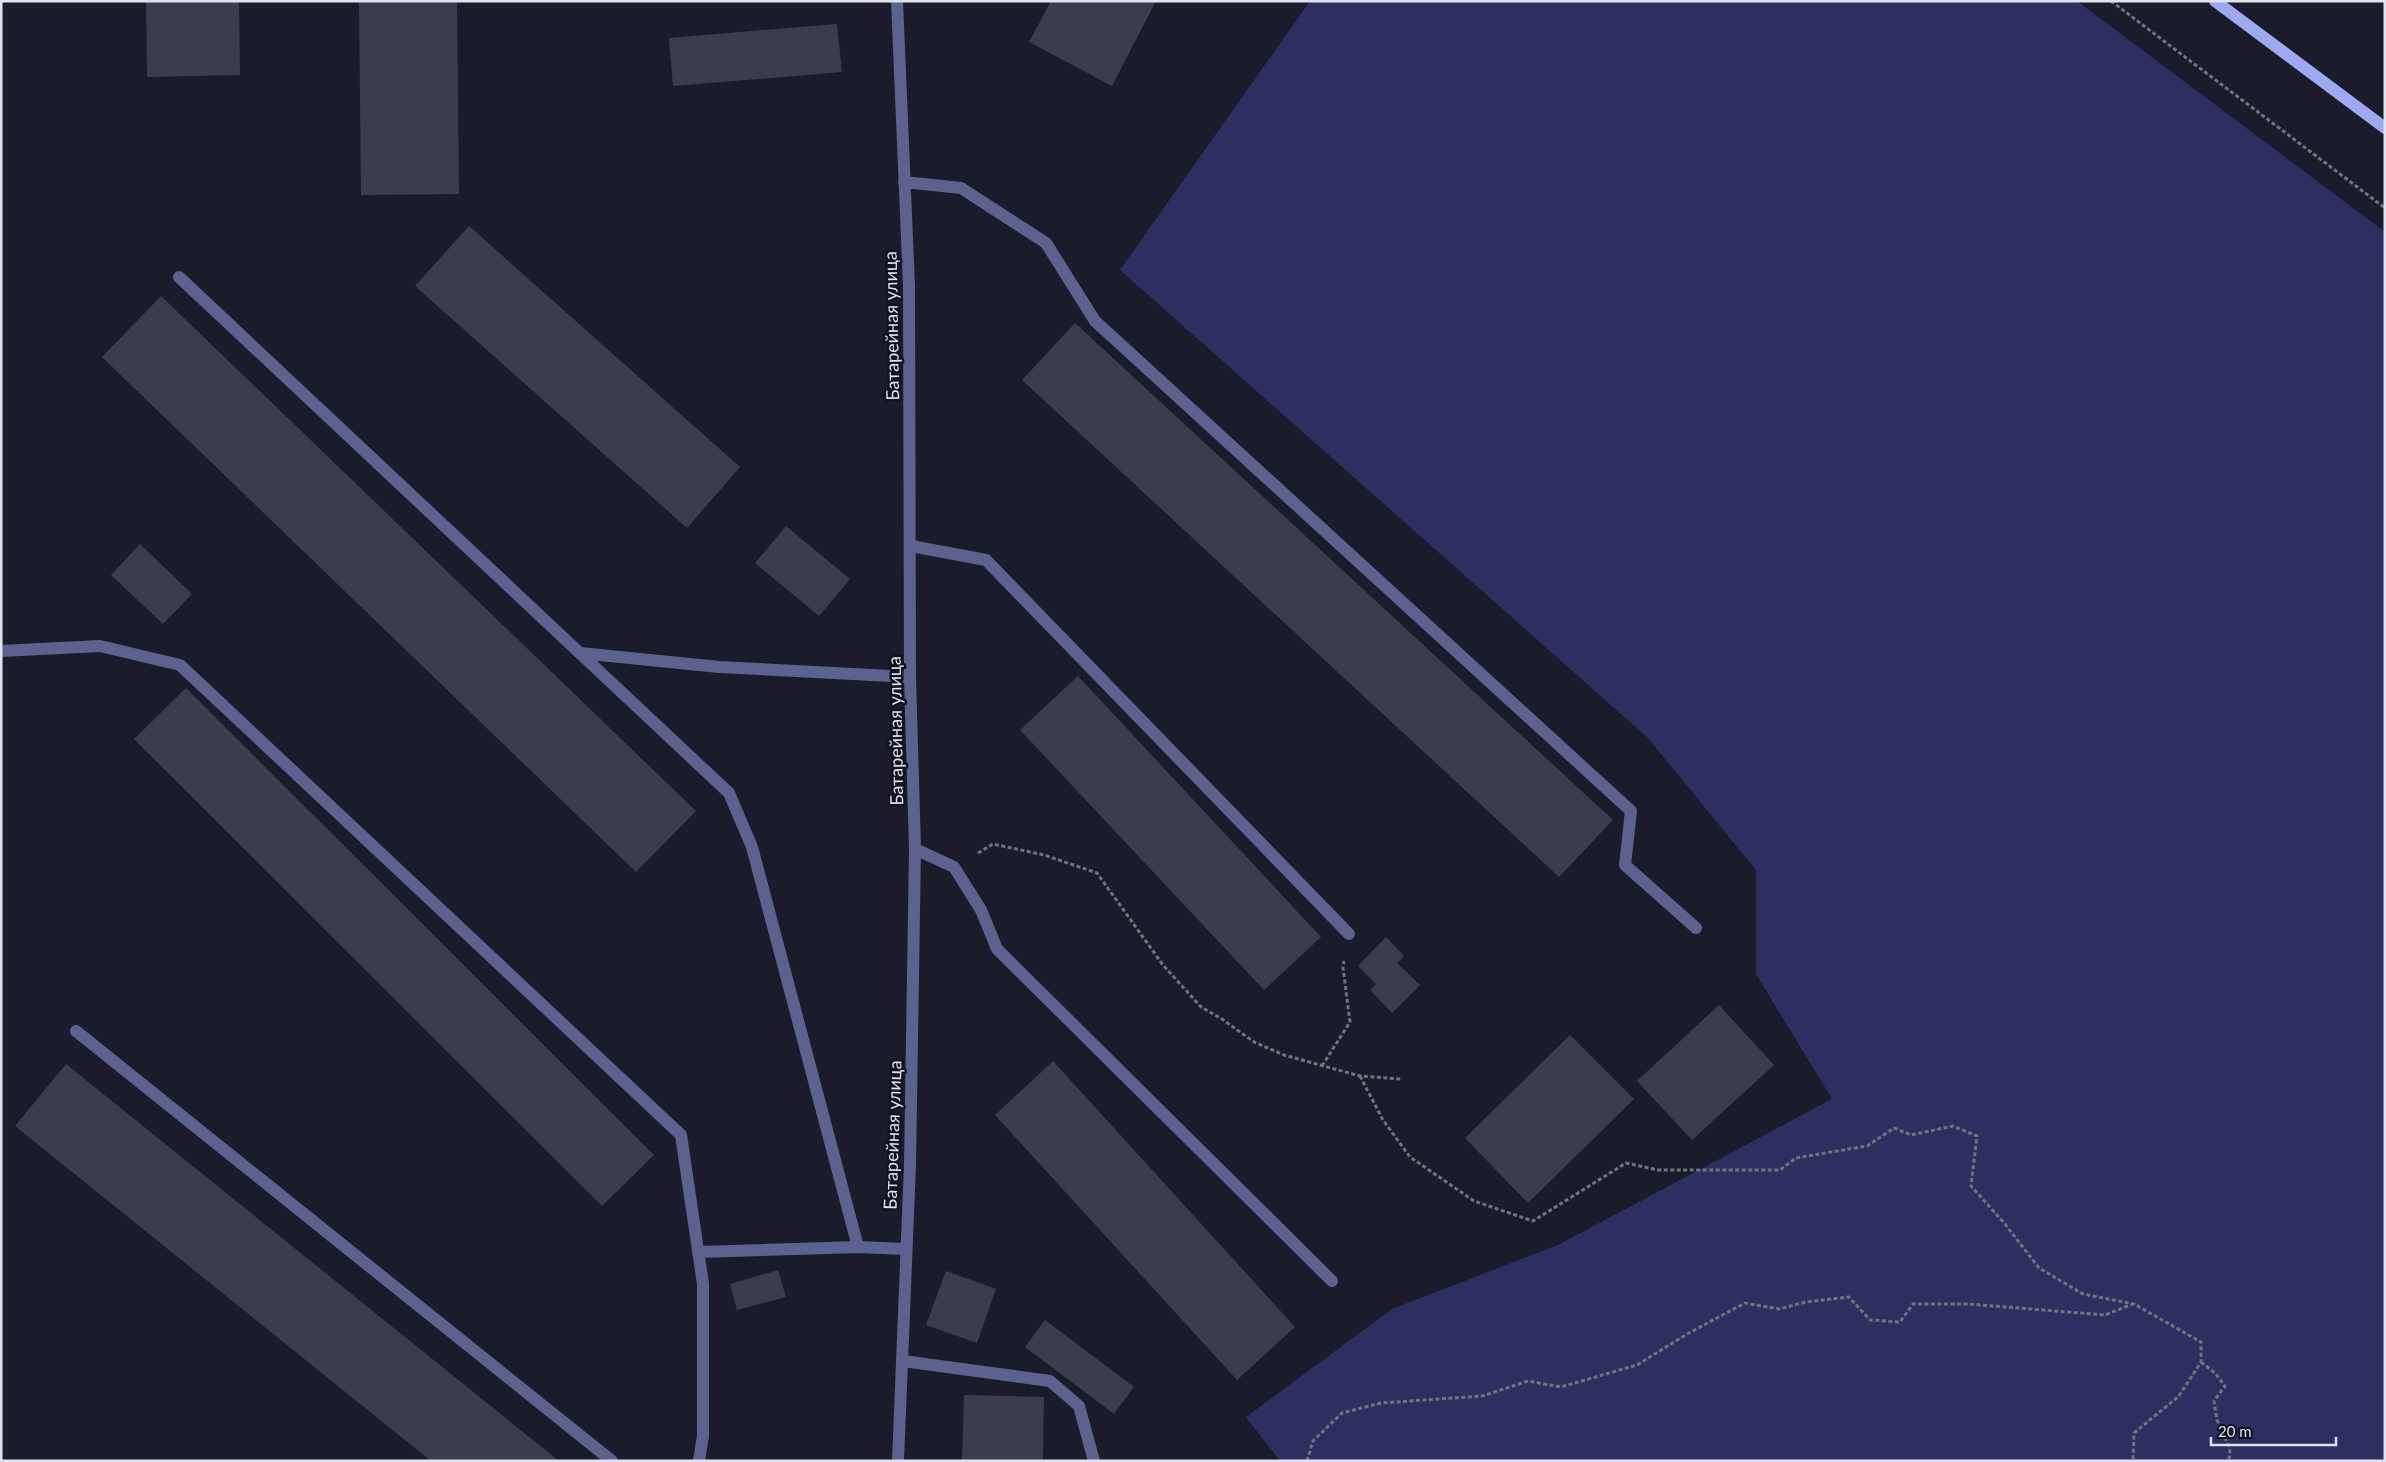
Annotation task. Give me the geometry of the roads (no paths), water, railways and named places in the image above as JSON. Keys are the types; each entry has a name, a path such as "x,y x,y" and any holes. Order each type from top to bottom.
{"main road":[{"path":"2215,1 2385,128"}],"street":[{"name":"Батарейная улица","path":"897,1 909,286 910,677 914,848 910,1165 905,1249 903,1361 898,1461"},
{"path":"904,182 961,188 1046,243 1095,321 1632,811 1625,864 1696,928"},
{"path":"179,277 729,793 752,847 858,1247"},
{"path":"911,546 986,560 1349,934"},
{"path":"1,651 100,646 180,665 681,1136 703,1284 704,1436 699,1461"},
{"path":"580,653 719,667 910,677"},
{"path":"914,848 954,867 981,910 997,949 1332,1281"},
{"path":"76,1031 612,1461"},
{"path":"698,1252 858,1247 905,1249"},
{"path":"903,1361 1050,1382 1079,1406 1094,1461"}]}
